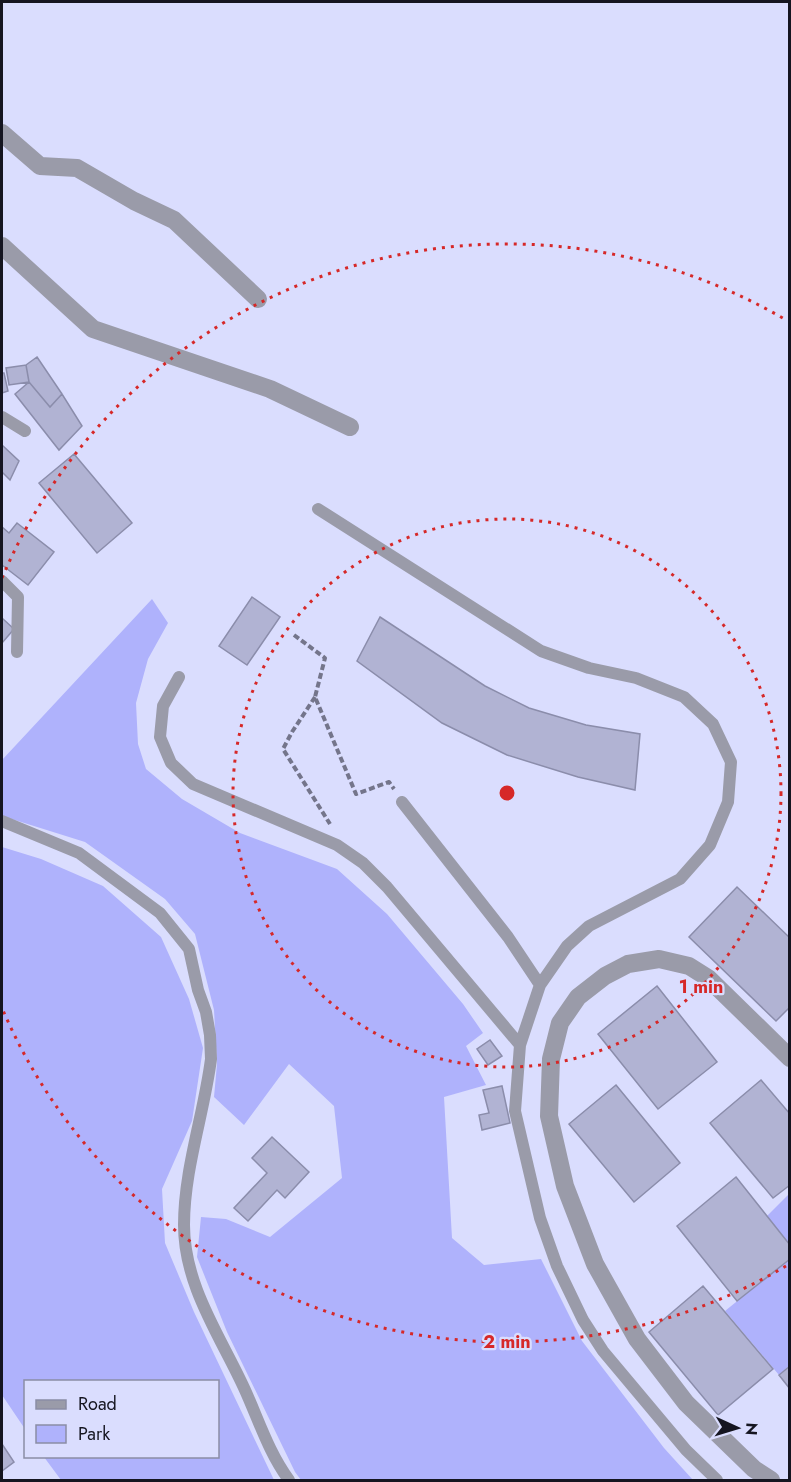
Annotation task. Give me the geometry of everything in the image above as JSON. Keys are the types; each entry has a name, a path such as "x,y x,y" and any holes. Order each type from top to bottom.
{"street":[{"path":"2,134 40,166 77,168 134,201 174,220 258,299"},
{"path":"2,246 93,329 270,389 350,427"},
{"path":"771,1480 754,1469 686,1402 637,1339 595,1264 565,1186 549,1116 549,1105 551,1059 560,1023 578,997 605,976 628,964 659,959 689,966 708,978 789,1058"}],"lane":[{"path":"2,417 25,431"},
{"path":"318,509 542,651 589,668 636,678 684,697 713,724 731,762 728,802 710,845 680,879 589,926 567,946 540,985 520,1045 515,1111 540,1218 557,1266 584,1320 603,1351 686,1450 717,1480"},
{"path":"2,581 18,597 17,652"},
{"path":"179,677 163,706 160,737 171,763 193,784 336,845 363,863 387,887 520,1045"},
{"path":"402,802 508,937 540,985"},
{"path":"2,820 79,853 160,914 189,949 198,990 206,1012 211,1059 185,1200 184,1225 188,1265 213,1328 244,1389 270,1449 289,1480"}],"path":[{"path":"294,635 325,658 315,697 283,749 339,837 345,851"},
{"path":"315,697 356,794 389,782 402,802"}],"green space":[{"path":"152,599 168,623 148,659 136,703 138,744 146,769 182,799 240,833 337,869 387,914 463,1004 483,1033 466,1046 486,1085 444,1097 452,1238 484,1265 541,1259 582,1341 664,1448 693,1480 301,1480 295,1472 227,1332 197,1257 201,1217 226,1219 270,1237 342,1178 334,1106 289,1064 244,1125 214,1097 217,1064 214,1010 195,934 165,899 85,842 2,816 2,760"},
{"path":"2,847 41,859 103,886 161,937 189,999 203,1048 192,1121 162,1189 165,1243 194,1312 274,1480 61,1480 45,1458 219,1458 219,1380 24,1380 24,1428 2,1395"},
{"path":"789,1194 789,1245 767,1216"},
{"path":"789,1259 789,1366 779,1375 725,1311"}],"building":[{"path":"37,357 62,394 50,407 29,382 26,365"},
{"path":"26,365 29,382 9,385 6,368"},
{"path":"2,373 4,373 8,391 2,393"},
{"path":"29,382 50,407 62,394 82,426 59,450 15,394"},
{"path":"2,445 19,461 10,480 2,472"},
{"path":"74,454 132,523 97,553 39,483"},
{"path":"17,523 54,552 28,585 2,565 2,527 9,533"},
{"path":"252,597 280,617 247,665 219,646"},
{"path":"380,617 485,686 529,708 586,725 640,734 635,790 578,777 507,755 442,723 357,661"},
{"path":"2,618 14,629 2,643"},
{"path":"737,887 790,938 790,1007 776,1021 689,937"},
{"path":"657,986 717,1062 658,1109 598,1034"},
{"path":"490,1040 502,1056 488,1065 477,1049"},
{"path":"761,1080 790,1114 790,1185 773,1198 710,1123"},
{"path":"616,1085 680,1163 634,1202 569,1124"},
{"path":"502,1086 510,1123 482,1130 479,1115 489,1113 483,1090"},
{"path":"272,1137 309,1172 285,1198 277,1190 248,1221 234,1208 267,1173 252,1158"},
{"path":"736,1177 790,1245 790,1259 737,1301 677,1226"},
{"path":"703,1286 773,1369 718,1415 649,1332"},
{"path":"790,1366 790,1389 779,1375"},
{"path":"2,1444 14,1462 2,1471"}]}
